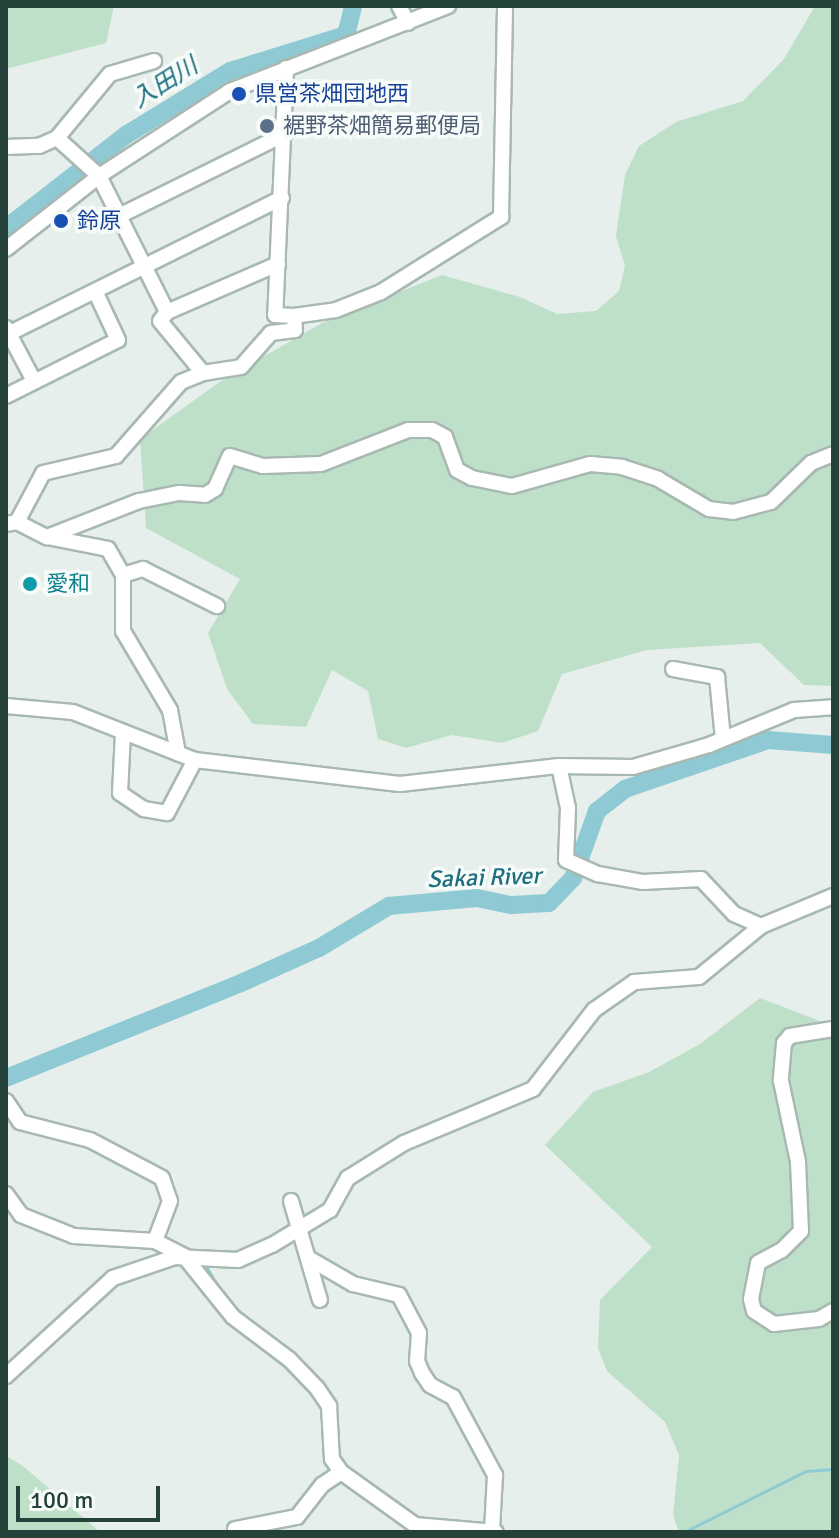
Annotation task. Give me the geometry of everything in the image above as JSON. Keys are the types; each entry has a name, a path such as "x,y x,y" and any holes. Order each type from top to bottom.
{"street":[{"path":"399,6 408,23"},
{"path":"6,249 91,167 195,110 286,68 448,6"},
{"path":"286,68 275,315 294,316 336,310 381,292 501,217 505,6"},
{"path":"6,147 39,146 57,138 110,74 154,61"},
{"path":"119,216 285,134"},
{"path":"57,138 91,167 167,312"},
{"path":"34,381 7,332 282,198"},
{"path":"203,373 160,321 167,312 278,264"},
{"path":"6,396 118,340 95,291"},
{"path":"178,753 170,710 123,631 123,575 108,549 47,537 12,523 43,473 116,456 181,382 203,373 241,367 271,333 295,330 294,316"},
{"path":"47,537 139,501 179,493 205,495 215,489 230,456 263,466 321,464 408,430 432,430 445,437 457,470 472,478 512,486 590,464 622,467 658,479 709,509 733,512 771,502 811,463 833,454"},
{"path":"123,575 143,569 217,606"},
{"path":"673,669 717,677 723,739"},
{"path":"6,706 73,712 195,760 374,784 462,779 559,766 633,767 723,739 794,710 833,707"},
{"path":"123,732 117,781 120,793 136,806 167,813 195,760"},
{"path":"559,766 568,808 566,860 571,864 598,874 643,882 701,879 734,914 761,926"},
{"path":"6,1376 113,1278 150,1262 184,1256 238,1260 330,1210 348,1178 404,1143 533,1089 594,1010 634,982 699,977 761,926 832,898"},
{"path":"833,1029 790,1036 784,1043 781,1081 798,1162 801,1231 782,1250 758,1263 751,1299 754,1311 774,1324 819,1319 833,1311"},
{"path":"6,1101 20,1122 90,1140 162,1178 170,1201 155,1241"},
{"path":"6,1194 21,1215 74,1236 155,1241 184,1256 233,1317 289,1359 317,1388 329,1406 332,1459 340,1475 414,1528 494,1531 495,1475 453,1397 430,1385 422,1373 417,1361 419,1333 399,1295 353,1284 310,1259"},
{"path":"291,1201 310,1259 310,1279 320,1300"},
{"path":"235,1529 297,1517 322,1485 340,1475"}],"green space":[{"path":"6,6 114,6 106,43 6,69"},
{"path":"815,6 833,6 833,686 804,685 760,643 647,650 562,674 538,731 502,743 452,735 406,748 378,739 368,691 332,670 306,727 253,724 227,689 208,633 240,579 146,528 140,439 221,381 322,323 442,275 520,297 557,314 596,311 619,291 625,266 616,236 625,175 639,146 676,122 743,101 784,59"},
{"path":"760,998 833,1026 833,1532 679,1532 673,1515 679,1455 665,1422 607,1371 598,1348 600,1300 652,1247 545,1145 593,1092 649,1072 700,1044"},
{"path":"6,1456 23,1466 100,1532 6,1532"}],"waterway":[{"name":"入田川","path":"6,228 126,135 230,71 346,35 353,6"},
{"name":"Sakai River","path":"6,1078 241,983 319,948 389,906 477,898 511,905 549,903 573,878 597,811 625,789 768,740 833,745"},
{"path":"20,1129 59,1139"},
{"path":"206,1266 220,1290"},
{"path":"303,1363 312,1371"},
{"path":"684,1532 806,1471 833,1469"}],"place":[{"name":"県営茶畑団地西","path":"239,94"},
{"name":"裾野茶畑簡易郵便局","path":"267,126"},
{"name":"鈴原","path":"61,221"},
{"name":"愛和","path":"30,584"}]}
